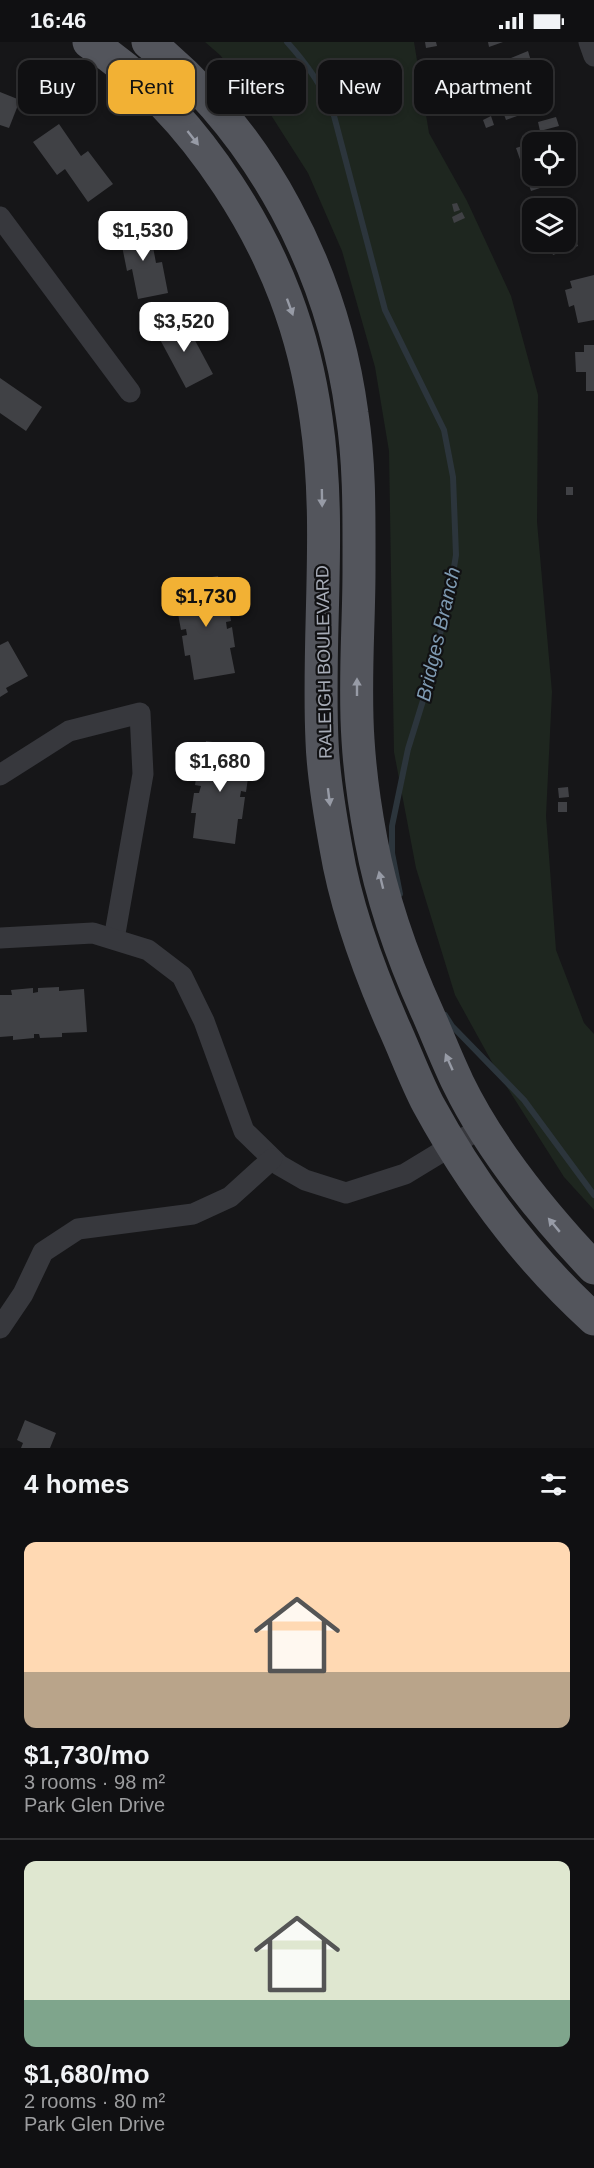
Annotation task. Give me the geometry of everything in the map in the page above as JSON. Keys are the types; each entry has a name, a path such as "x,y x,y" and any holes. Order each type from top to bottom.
{"main road":[{"name":"RALEIGH BOULEVARD","path":"89,42 143,85 182,124 216,167 252,221 278,274 297,326 315,412 321,475 322,744 336,851 353,917 374,982 427,1102 453,1146 490,1203 528,1252 594,1319"},
{"name":"RALEIGH BOULEVARD","path":"148,42 168,58 210,100 246,146 283,203 311,259 331,314 346,374 356,449 359,570 358,739 371,842 388,906 407,968 459,1085 520,1182 556,1228 594,1268"}],"street":[{"path":"589,42 594,56"},
{"path":"0,217 129,393"},
{"path":"0,775 69,731 140,713 143,774 114,939"},
{"path":"0,938 93,933 148,950 182,976 204,1021 244,1131 272,1159 304,1180 346,1193 405,1174 484,1126"},
{"path":"0,1328 23,1294 43,1252 78,1228 193,1214 230,1197 272,1159"}],"shaded area":[{"path":"205,42 414,42 417,60 414,60 414,114 426,114 429,133 467,201 511,296 538,395 537,522 552,692 546,816 556,950 584,1023 594,1034 594,1210 564,1177 498,1073 455,995 416,868 394,752 389,451 375,367 342,251 308,173 270,114 306,114 306,60 224,60"}],"building":[{"path":"425,42 436,42 437,46 426,48"},
{"path":"488,42 503,42 489,47"},
{"path":"528,51 531,60 512,60 511,58"},
{"path":"0,92 18,99 18,105 9,128 0,125"},
{"path":"504,114 523,114 506,120"},
{"path":"491,116 494,125 486,128 483,120"},
{"path":"556,117 559,126 540,131 538,122"},
{"path":"59,124 81,156 88,151 113,184 88,202 65,169 57,175 33,142"},
{"path":"522,146 522,165 516,148"},
{"path":"529,186 546,186 531,191"},
{"path":"457,203 460,210 454,212 452,204"},
{"path":"462,212 465,218 454,223 452,217"},
{"path":"149,225 156,263 162,262 168,293 138,299 132,269 127,271 119,231"},
{"path":"594,275 594,320 578,323 574,305 569,307 565,290 572,288 570,281"},
{"path":"183,318 213,374 186,388 156,332"},
{"path":"584,345 594,345 594,391 586,391 586,372 576,372 575,352 584,352"},
{"path":"0,378 42,407 26,431 0,413"},
{"path":"566,487 573,487 573,495 566,495"},
{"path":"218,576 223,601 227,600 231,621 226,622 227,629 232,627 235,647 230,648 235,673 194,680 190,655 185,656 182,636 187,635 186,629 181,630 177,608 181,607 176,583"},
{"path":"8,641 28,676 6,688 8,692 0,697 0,645"},
{"path":"206,741 247,747 244,770 249,771 246,792 241,791 240,797 245,797 242,819 238,819 235,844 193,838 196,813 191,813 194,793 199,793 201,786 195,785 198,765 202,766"},
{"path":"568,787 569,797 559,798 558,788"},
{"path":"558,802 567,802 567,812 558,812"},
{"path":"59,987 59,991 84,989 87,1032 62,1033 62,1037 40,1038 39,1034 34,1034 34,1038 13,1040 13,1036 0,1037 0,995 12,995 11,990 33,988 33,993 38,992 38,988"},
{"path":"25,1420 56,1433 50,1448 21,1448 23,1443 17,1440"}],"waterway":[{"name":"Bridges Branch","path":"287,42 313,75 333,112 385,310 444,430 453,477 456,555 451,586 430,678 408,749 392,826 392,853 400,894"},
{"name":"Bridges Branch","path":"445,1015 452,1026 524,1100 594,1195"}]}
